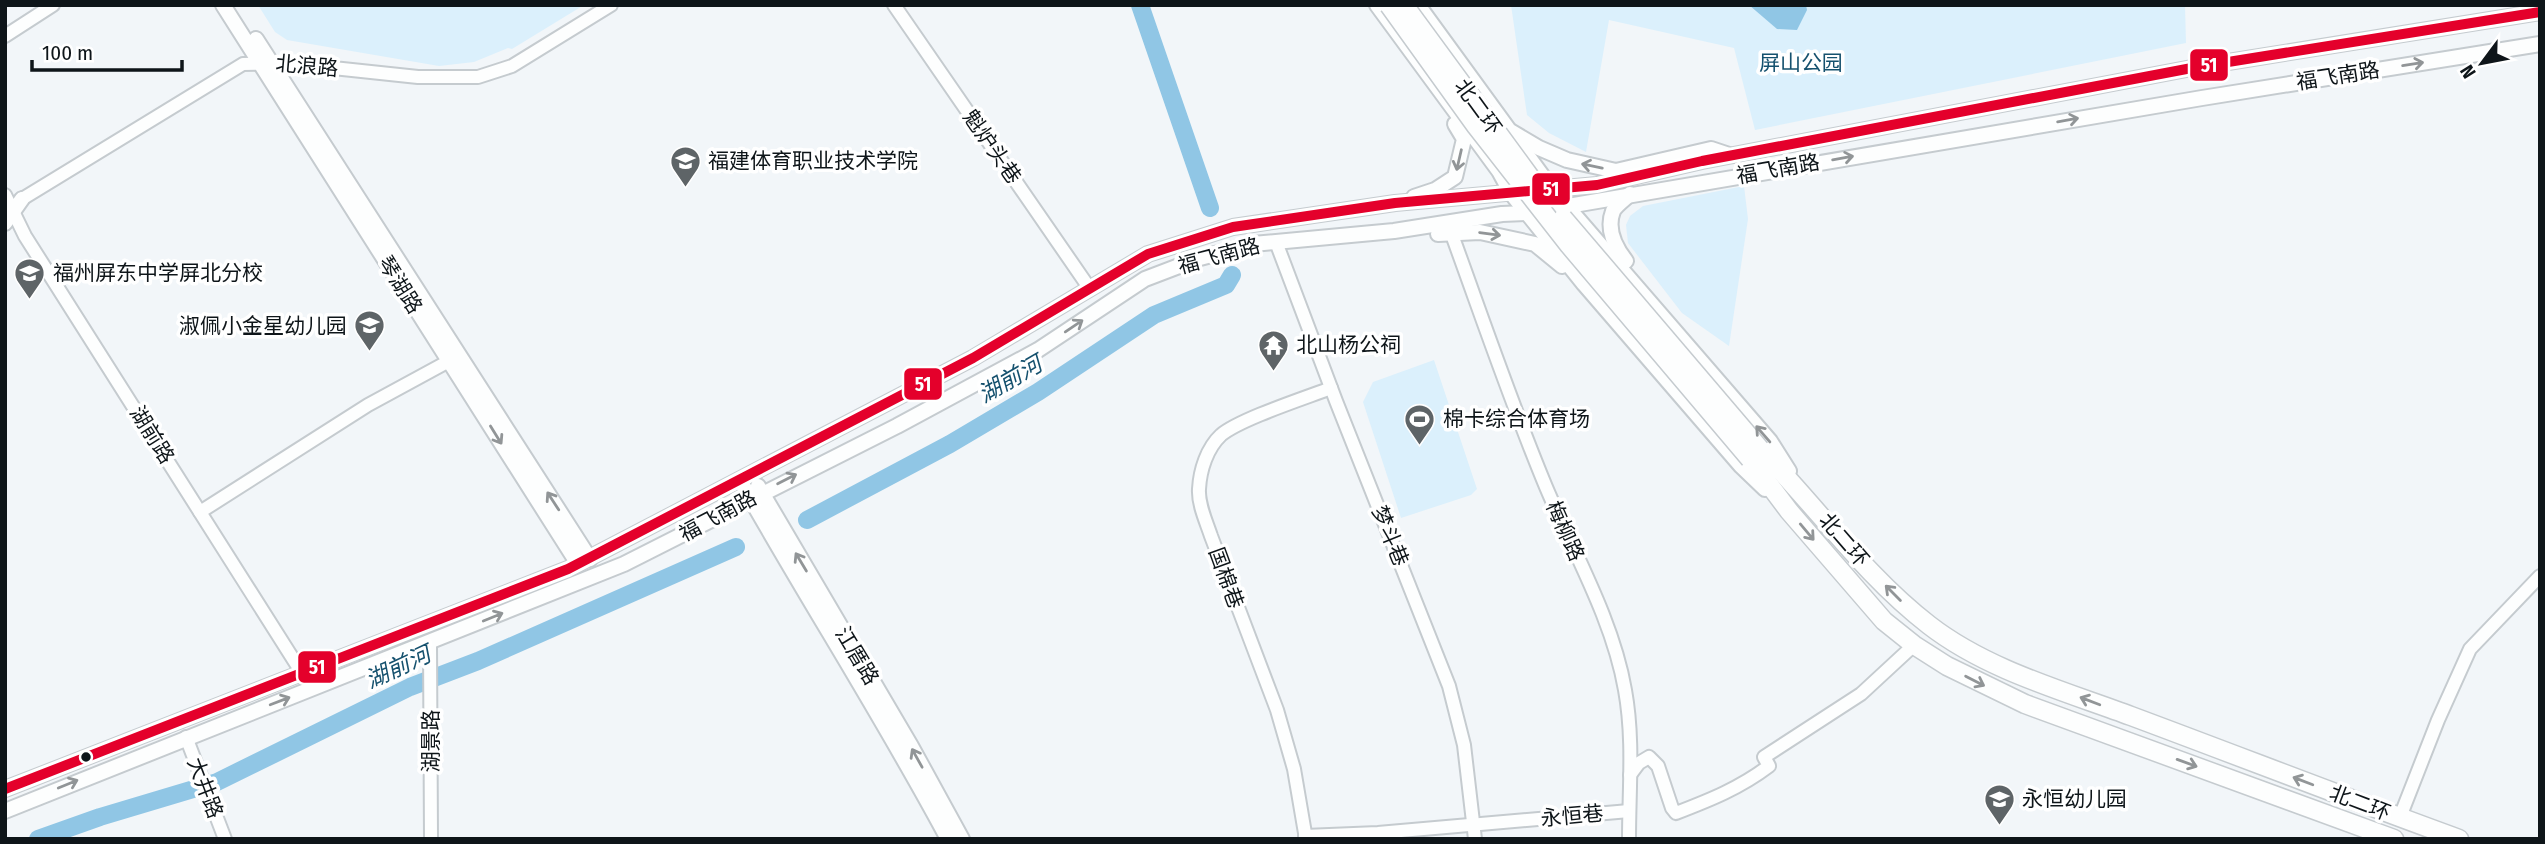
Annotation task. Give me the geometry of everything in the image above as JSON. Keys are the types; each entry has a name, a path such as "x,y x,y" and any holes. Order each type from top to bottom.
{"highway":[{"name":"北二环","path":"1389,5 1476,126 1569,245 1755,454 1801,491 1864,564 1899,600 1930,626 1958,646 2034,680 2459,839"},
{"name":"北二环","path":"1404,5 1579,238 1755,454 1788,510 1884,621 1914,645 1958,673 2025,704 2395,839"}],"main road":[{"name":"琴湖路","path":"223,5 265,62 449,361 584,561"},
{"path":"234,5 265,62 584,561"},
{"path":"1377,5 1511,192 1584,284 1741,467 1788,510"},
{"path":"1418,5 1552,190 1770,441 1801,491"},
{"name":"福飞南路","path":"5,789 584,561 972,358 1148,254 1233,227 1395,204 1613,182 1730,156 2197,66 2540,12"},
{"name":"福飞南路","path":"5,811 624,564 897,426 1038,350 1145,279 1200,258 1253,244 1394,231 1502,214 1527,213 2202,98 2540,44"},
{"path":"1395,204 1435,190 1455,177 1464,139 1415,57"},
{"path":"1449,105 1476,85"},
{"path":"1507,129 1539,148 1567,160 1616,171 1711,149 1730,156"},
{"path":"1630,194 1614,209 1611,224 1615,246 1697,348 1698,359"},
{"path":"1276,242 1376,242 1451,232 1493,234 1535,244 1584,284"},
{"path":"1622,327 1649,302"},
{"name":"江厝路","path":"746,477 948,839"},
{"name":"江厝路","path":"756,496 911,746 962,839"}],"street":[{"path":"5,36 53,5"},
{"name":"北浪路","path":"10,208 243,64 265,62 418,77 487,76 522,61 611,5"},
{"name":"魁炉头巷","path":"894,5 1090,289"},
{"name":"湖前路","path":"10,208 302,673"},
{"name":"梅柳路","path":"1451,232 1545,484 1618,658 1629,723 1629,839"},
{"name":"梦斗巷","path":"1276,242 1449,686 1464,744 1474,832"},
{"path":"200,512 368,405 449,361"},
{"name":"国棉巷","path":"1306,838 1294,769 1277,710 1211,536 1198,490 1205,458 1222,435 1245,422 1331,388"},
{"path":"2400,817 2438,720 2470,649 2540,576"},
{"name":"湖景路","path":"430,643 431,839"},
{"path":"1630,775 1639,763 1649,757 1658,766 1676,813 1710,800 1746,783 1769,766 1764,757 1861,694 1914,645"},
{"name":"大井路","path":"186,737 225,839"},
{"name":"永恒巷","path":"1306,838 1474,832 1629,811"}],"green space":[{"path":"258,5 584,5 512,49 508,48 474,62 439,66 287,40 275,32"},
{"name":"屏山公园","path":"1511,5 2185,5 2186,43 1755,130 1734,48 1609,20 1586,152 1549,133 1527,115"},
{"path":"1744,186 1748,219 1729,346 1682,313 1628,243 1626,225 1630,216 1643,206"},
{"name":"棉卡综合体育场","path":"1434,360 1477,489 1471,495 1401,518 1363,402 1373,382"}],"water":[{"path":"1749,5 1806,5 1807,10 1797,30 1777,29"}],"waterway":[{"name":"湖前河","path":"1140,5 1210,208"},
{"name":"湖前河","path":"807,520 950,444 1038,392 1154,315 1226,285 1232,275"},
{"name":"湖前河","path":"38,839 100,817 217,782 410,687 478,661 736,547"}],"transit line":[{"name":"51","path":"5,789 568,569 973,358 1148,254 1233,227 1395,203 1597,185 1702,161 2197,67 2540,12"}],"place":[{"name":"福建体育职业技术学院","path":"685,188"},
{"name":"福州屏东中学屏北分校","path":"30,300"},
{"name":"淑佩小金星幼儿园","path":"370,353"},
{"name":"北山杨公祠","path":"1273,372"},
{"name":"棉卡综合体育场","path":"1420,446"},
{"name":"永恒幼儿园","path":"1999,826"}]}
